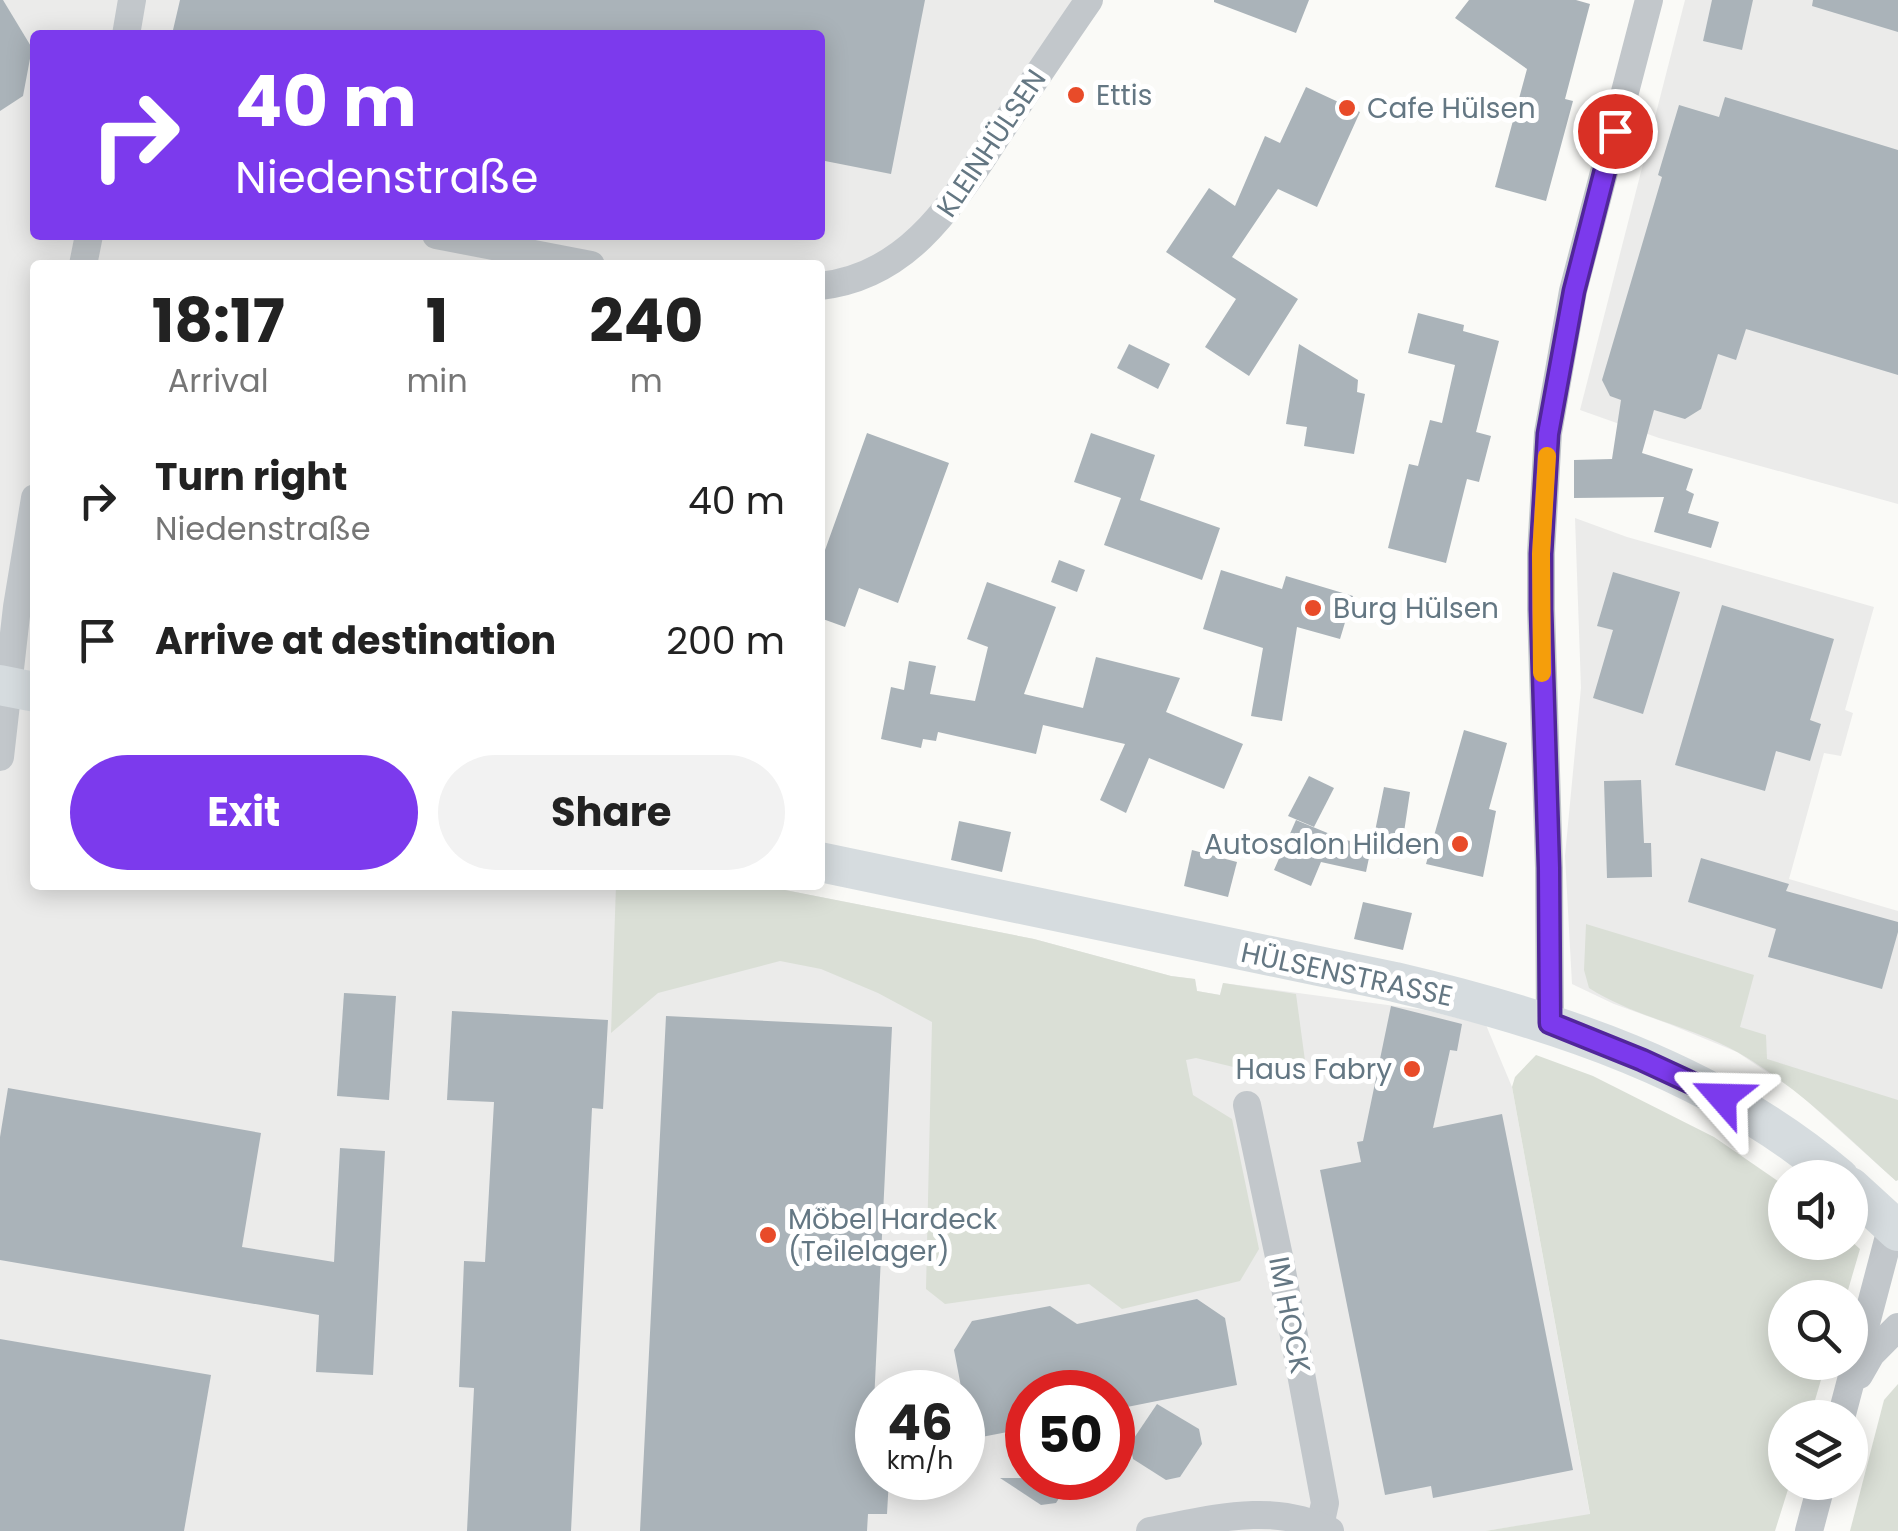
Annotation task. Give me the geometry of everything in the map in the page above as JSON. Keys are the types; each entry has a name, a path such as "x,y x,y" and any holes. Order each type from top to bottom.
{"main road":[{"name":"HÜLSENSTRASSE","path":"825,863 1394,982 1550,1023 1722,1097 1818,1160"},
{"path":"1868,1203 1895,1228"}],"street":[{"path":"127,30 132,0"},
{"name":"KLEINHÜLSEN","path":"825,286 843,284 895,259 936,224 1088,0"},
{"path":"1550,1023 1541,609 1548,434 1574,291 1649,0"},
{"path":"462,240 565,260"},
{"path":"0,758 15,688 17,607 30,528"},
{"name":"IM HOCK","path":"1150,1531 1228,1516 1269,1514 1325,1529 1324,1503 1281,1266 1247,1105"},
{"path":"1845,1400 1895,1228"},
{"path":"1847,1400 1872,1354 1898,1328"},
{"path":"1808,1531 1817,1500"}],"shaded area":[{"path":"0,0 1080,0 906,260 825,292 825,260 30,260 30,890 784,890 1034,939 1195,979 1197,991 1220,995 1223,983 1425,1010 1486,1025 1512,1087 1590,1515 1485,1531 0,1531"},
{"path":"1685,0 1898,0 1898,504 1659,438 1580,410"},
{"path":"1575,518 1627,537 1874,607 1845,710 1853,713 1841,756 1824,753 1789,879 1898,911 1896,1181 1797,1092 1737,1052 1572,984 1565,856 1581,688"},
{"path":"616,890 784,890 1034,939 1195,979 1197,991 1220,995 1223,983 1296,994 1306,1068 1287,1080 1196,1058 1186,1060 1193,1095 1232,1119 1259,1249 1240,1281 1122,1309 1089,1284 945,1304 926,1289 932,1022 821,969 780,961 658,993 611,1033"},
{"path":"1586,924 1754,975 1740,1027 1766,1035 1767,1059 1898,1100 1898,1180 1761,1066 1721,1044 1626,1007 1589,988 1584,970"},
{"path":"1536,1055 1593,1076 1714,1137 1768,1174 1768,1260 1857,1260 1851,1280 1768,1280 1768,1380 1821,1380 1815,1400 1768,1400 1768,1500 1785,1500 1775,1531 1485,1531 1590,1514 1512,1087 1515,1077"},
{"path":"1898,1384 1898,1531 1850,1531 1858,1500 1868,1500 1868,1462 1884,1400"}],"building":[{"path":"3,0 30,45 30,59 23,96 0,111"},
{"path":"180,0 925,0 891,174 825,161 825,30 173,30"},
{"path":"1214,0 1309,0 1296,33"},
{"path":"1469,0 1576,0 1590,4 1565,99 1573,101 1546,201 1495,187 1527,69 1455,18"},
{"path":"1712,0 1753,0 1742,50 1703,41"},
{"path":"1813,0 1898,0 1898,32 1812,6"},
{"path":"1306,87 1360,112 1317,207 1278,189 1232,257 1298,299 1249,376 1205,347 1236,299 1166,252 1209,188 1235,206 1265,136 1280,143"},
{"path":"1725,97 1898,150 1898,375 1746,329 1736,360 1718,354 1701,409 1685,419 1654,410 1642,453 1693,469 1686,490 1694,494 1688,513 1719,522 1711,548 1654,532 1664,497 1574,498 1574,460 1612,459 1621,400 1610,396 1602,380 1662,177 1658,175 1679,105 1719,117"},
{"path":"1418,313 1464,325 1463,331 1499,341 1476,432 1491,436 1479,482 1467,479 1446,563 1388,548 1409,464 1418,466 1430,420 1442,423 1455,365 1408,353"},
{"path":"1129,344 1170,364 1158,389 1117,368"},
{"path":"1299,344 1358,380 1357,392 1365,394 1354,454 1304,446 1307,427 1286,424"},
{"path":"867,433 949,463 898,603 859,588 845,627 825,620 825,550"},
{"path":"1091,433 1155,455 1140,500 1220,528 1202,580 1104,545 1121,498 1074,482"},
{"path":"1059,560 1085,570 1077,592 1051,582"},
{"path":"1221,570 1282,589 1286,576 1353,596 1340,639 1297,627 1282,721 1251,716 1263,648 1203,629"},
{"path":"1613,572 1680,592 1643,714 1593,698 1613,630 1597,626"},
{"path":"987,582 1056,607 1024,694 1083,708 1096,657 1180,678 1166,712 1243,744 1224,789 1149,758 1126,813 1100,800 1125,744 1043,725 1036,754 938,732 936,741 923,739 921,748 881,739 891,687 904,690 909,661 936,666 930,694 975,701 988,647 967,639"},
{"path":"1722,605 1834,639 1810,720 1821,724 1810,761 1776,751 1765,791 1675,765"},
{"path":"1464,730 1507,743 1489,809 1496,811 1483,877 1426,864"},
{"path":"1309,776 1334,788 1314,827 1288,816"},
{"path":"1641,780 1644,843 1651,843 1652,877 1607,878 1604,781"},
{"path":"1384,787 1410,792 1400,859 1370,853 1366,872 1321,862 1311,886 1274,870 1296,820 1342,839 1372,846"},
{"path":"959,821 1011,832 1002,872 951,860"},
{"path":"1192,850 1237,862 1228,897 1184,886"},
{"path":"1701,858 1789,884 1786,891 1898,922 1882,989 1768,957 1776,929 1688,902"},
{"path":"1363,902 1412,913 1403,950 1354,939"},
{"path":"344,993 396,996 389,1100 337,1096"},
{"path":"1391,1006 1462,1024 1457,1051 1450,1050 1433,1128 1502,1114 1573,1470 1433,1498 1431,1486 1385,1495 1320,1170 1361,1162 1357,1142 1363,1141"},
{"path":"452,1011 608,1020 603,1109 592,1108 571,1531 467,1531 474,1388 459,1387 464,1261 485,1262 494,1102 447,1100"},
{"name":"Möbel Hardeck (Teilelager)","path":"666,1016 892,1027 876,1370 855,1370 855,1500 888,1500 887,1514 868,1514 867,1531 640,1531"},
{"path":"8,1088 261,1133 242,1247 334,1262 340,1148 385,1151 373,1375 316,1372 319,1315 0,1260 0,1137"},
{"path":"1197,1299 1225,1318 1237,1385 1135,1405 1135,1370 1005,1370 1005,1432 985,1436 985,1370 958,1370 954,1350 972,1321 1050,1306 1077,1324"},
{"path":"0,1339 211,1375 184,1531 0,1531"},
{"path":"1157,1404 1199,1429 1202,1444 1180,1477 1166,1480 1135,1460 1135,1437"},
{"path":"1033,1500 1058,1500 1056,1503 1041,1505"}],"slow traffic":[{"path":"1542,673 1541,554 1547,456"}],"place":[{"name":"Ettis","path":"1076,95"},
{"name":"Cafe Hülsen","path":"1347,108"},
{"name":"Burg Hülsen","path":"1313,608"},
{"name":"Autosalon Hilden","path":"1460,844"},
{"name":"Haus Fabry","path":"1412,1069"},
{"name":"Möbel Hardeck (Teilelager)","path":"768,1235"}],"route":[{"path":"1615,131 1574,291 1548,434 1541,609 1550,1023 1722,1097"}]}
